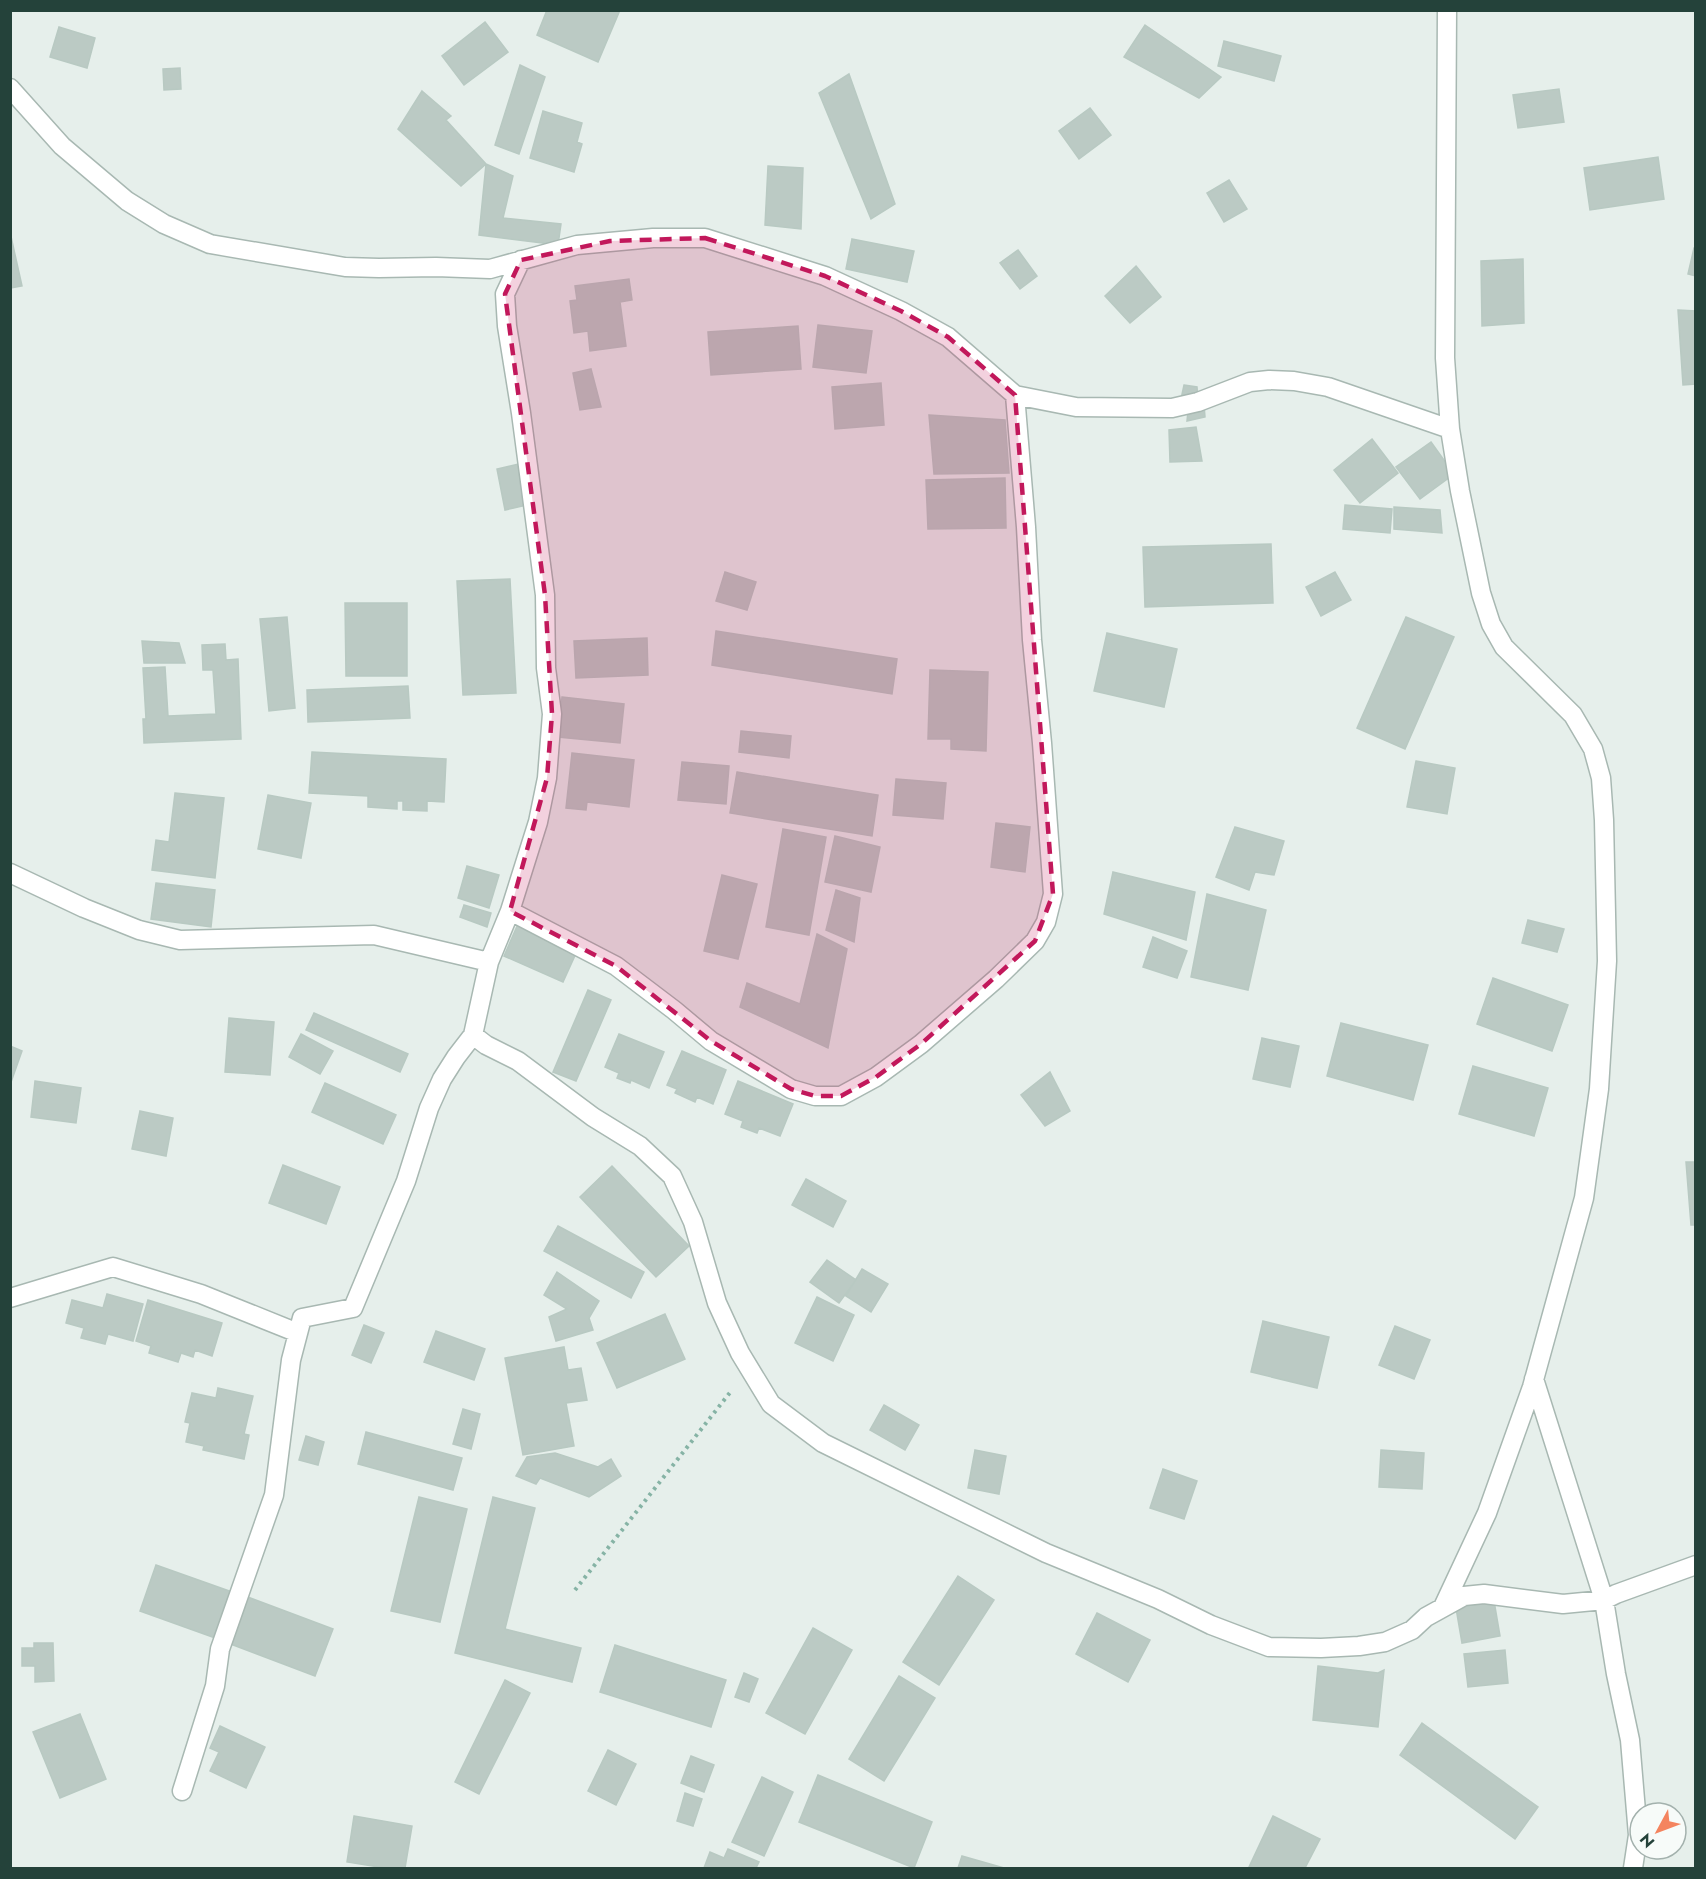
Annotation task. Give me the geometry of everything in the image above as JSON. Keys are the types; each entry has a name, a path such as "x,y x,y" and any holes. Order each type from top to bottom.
{"street":[{"path":"1443,1607 1487,1513 1534,1379 1584,1198 1599,1089 1607,962 1604,820 1601,778 1593,749 1573,715 1504,647 1491,624 1481,593 1460,491 1450,429 1445,358 1447,10"},
{"path":"10,88 62,146 119,195 164,224 210,244 345,267 413,266 490,269 577,245 653,238 705,238 825,276 901,311 948,338 1015,394 1076,407 1172,408 1198,402 1250,382 1294,381 1328,387 1450,429"},
{"path":"182,1791 215,1686 220,1649 274,1495 291,1360 302,1318 353,1308 406,1181 429,1108 442,1079 473,1035 489,962 510,911 538,822 545,789 552,714 546,668 545,595 507,326 505,294 521,260"},
{"path":"510,911 616,966 675,1010 711,1041 791,1089 815,1096 841,1096 876,1077 921,1044 996,979 1035,941 1046,922 1053,894 1015,394"},
{"path":"10,873 84,908 139,930 180,940 374,935 489,962"},
{"path":"473,1035 486,1046 518,1061 584,1110 640,1146 672,1176 693,1222 717,1303 750,1369 771,1404 823,1443 1046,1553 1158,1599 1211,1625 1269,1647 1359,1646 1385,1642 1412,1630 1426,1617 1464,1596 1484,1594 1563,1604 1604,1600 1695,1565"},
{"path":"10,1298 112,1267 201,1294 298,1333"},
{"path":"1534,1379 1604,1600 1630,1740 1638,1835 1633,1869"}],"path":[{"path":"575,1590 710,1416 750,1369"}],"highlighted area":[{"path":"705,238 825,276 901,311 948,337 1015,395 1053,894 1035,941 921,1044 876,1077 841,1096 815,1096 791,1089 711,1041 616,966 510,911 547,778 552,714 545,595 505,294 521,260 610,241"}],"building":[{"path":"547,10 620,10 598,62 537,35"},
{"path":"485,22 508,52 464,85 442,56"},
{"path":"1145,25 1221,77 1199,98 1124,57"},
{"path":"59,27 95,38 87,68 50,57"},
{"path":"1224,41 1281,56 1274,81 1218,66"},
{"path":"520,65 545,77 519,154 495,145"},
{"path":"180,68 181,89 164,90 163,69"},
{"path":"849,74 895,204 871,219 819,93"},
{"path":"1559,89 1564,122 1518,128 1513,95"},
{"path":"422,91 451,116 446,120 486,164 461,186 398,129"},
{"path":"1090,108 1111,135 1079,159 1059,131"},
{"path":"543,111 582,123 577,142 582,144 574,172 530,158"},
{"path":"1658,157 1664,199 1590,210 1584,168"},
{"path":"486,164 513,176 503,218 561,224 558,245 479,235"},
{"path":"768,166 803,168 801,229 765,225"},
{"path":"1229,180 1247,209 1224,222 1207,193"},
{"path":"10,232 22,286 10,288"},
{"path":"852,239 914,251 907,282 846,269"},
{"path":"1694,248 1696,248 1696,276 1688,274"},
{"path":"1018,250 1037,276 1020,289 1000,263"},
{"path":"1523,259 1524,323 1482,326 1481,261"},
{"path":"1136,266 1161,297 1130,323 1105,296"},
{"path":"629,279 632,300 620,302 626,346 590,351 588,331 574,333 570,301 577,300 575,286"},
{"path":"1678,310 1696,311 1696,384 1683,385"},
{"path":"818,325 872,331 866,373 813,367"},
{"path":"798,326 801,369 711,375 708,332"},
{"path":"591,369 601,407 580,410 573,373"},
{"path":"881,383 884,425 835,429 832,387"},
{"path":"1184,385 1197,387 1198,402 1181,399"},
{"path":"1204,405 1205,417 1187,421 1188,411"},
{"path":"929,415 1005,420 1009,473 934,474"},
{"path":"1196,427 1202,461 1170,462 1169,430"},
{"path":"1372,439 1398,473 1360,503 1334,470"},
{"path":"1431,442 1454,474 1420,499 1396,467"},
{"path":"519,464 527,505 505,510 497,469"},
{"path":"1005,478 1006,528 928,529 926,480"},
{"path":"1345,505 1392,509 1390,533 1343,529"},
{"path":"1394,507 1440,510 1442,533 1394,529"},
{"path":"1271,544 1273,603 1145,607 1143,547"},
{"path":"725,572 756,582 747,610 716,601"},
{"path":"1335,572 1351,600 1321,616 1306,587"},
{"path":"510,579 516,693 463,695 457,581"},
{"path":"345,603 407,603 407,676 346,676"},
{"path":"287,617 295,708 269,711 260,619"},
{"path":"1406,617 1454,637 1405,749 1357,728"},
{"path":"716,631 897,659 892,694 712,665"},
{"path":"1107,633 1177,649 1164,707 1094,691"},
{"path":"647,638 648,675 576,678 574,641"},
{"path":"142,641 179,643 185,663 144,663"},
{"path":"225,644 226,660 238,659 241,739 144,743 143,719 146,719 143,668 165,667 168,716 216,714 213,670 203,670 202,645"},
{"path":"930,670 988,672 986,751 951,749 951,739 928,739"},
{"path":"408,686 410,718 308,722 307,690"},
{"path":"562,697 624,704 620,743 558,737"},
{"path":"741,731 791,736 789,758 739,752"},
{"path":"312,752 446,759 444,802 427,801 427,811 403,810 403,801 397,801 397,809 368,807 368,796 309,793"},
{"path":"572,753 634,760 629,807 587,802 586,810 566,808"},
{"path":"1416,761 1455,768 1447,814 1407,807"},
{"path":"682,762 729,766 726,804 678,800"},
{"path":"737,772 878,795 872,836 730,813"},
{"path":"896,779 946,783 943,819 893,815"},
{"path":"175,793 224,798 215,878 152,870 156,840 169,842"},
{"path":"268,795 311,803 301,858 258,849"},
{"path":"996,823 1030,827 1025,872 991,867"},
{"path":"1235,827 1284,841 1274,875 1255,872 1249,890 1216,877"},
{"path":"783,829 826,837 809,935 766,927"},
{"path":"835,836 880,847 871,892 825,882"},
{"path":"467,866 499,875 489,908 458,898"},
{"path":"1113,872 1195,892 1186,940 1104,914"},
{"path":"722,875 757,884 738,959 704,951"},
{"path":"156,883 215,890 211,927 151,919"},
{"path":"836,890 860,898 854,942 826,930"},
{"path":"1207,894 1266,910 1248,990 1191,977"},
{"path":"464,905 491,913 487,927 460,917"},
{"path":"1528,920 1564,929 1557,952 1522,943"},
{"path":"518,924 577,951 563,982 504,956"},
{"path":"817,934 847,949 828,1048 740,1007 747,983 800,1004"},
{"path":"1153,937 1187,951 1177,978 1143,967"},
{"path":"1493,978 1568,1005 1552,1051 1477,1024"},
{"path":"588,990 611,1000 576,1081 553,1072"},
{"path":"314,1013 408,1054 400,1072 306,1030"},
{"path":"229,1018 274,1022 270,1075 225,1072"},
{"path":"1341,1023 1428,1045 1413,1100 1327,1076"},
{"path":"301,1034 333,1051 320,1074 289,1057"},
{"path":"619,1034 664,1052 649,1088 631,1080 630,1083 617,1078 619,1073 605,1067"},
{"path":"1262,1038 1299,1046 1290,1087 1253,1079"},
{"path":"10,1046 22,1051 10,1085"},
{"path":"682,1051 726,1070 713,1104 697,1097 695,1102 675,1093 677,1089 667,1085"},
{"path":"1473,1066 1548,1088 1534,1136 1459,1114"},
{"path":"1050,1072 1070,1111 1045,1126 1021,1095"},
{"path":"35,1081 81,1088 76,1123 31,1117"},
{"path":"738,1081 793,1104 780,1136 759,1128 757,1133 741,1127 743,1121 725,1114"},
{"path":"325,1083 396,1115 383,1144 312,1112"},
{"path":"140,1111 173,1118 166,1156 132,1149"},
{"path":"1686,1162 1696,1162 1696,1225 1691,1225"},
{"path":"283,1165 340,1187 326,1224 269,1203"},
{"path":"612,1166 689,1246 656,1277 580,1197"},
{"path":"806,1179 846,1201 833,1227 792,1205"},
{"path":"558,1226 644,1272 631,1298 544,1251"},
{"path":"827,1260 856,1280 839,1303 810,1282"},
{"path":"862,1269 888,1284 871,1312 846,1296"},
{"path":"557,1272 599,1301 589,1318 593,1330 556,1341 549,1317 567,1309 544,1295"},
{"path":"107,1294 143,1304 133,1341 108,1334 105,1344 81,1338 84,1328 66,1323 72,1300 103,1308"},
{"path":"817,1297 854,1315 833,1361 795,1343"},
{"path":"148,1300 222,1323 212,1356 195,1350 193,1357 181,1353 178,1362 149,1353 151,1346 136,1341"},
{"path":"665,1314 685,1359 617,1388 597,1343"},
{"path":"1263,1321 1329,1337 1317,1388 1251,1372"},
{"path":"364,1325 384,1333 371,1363 352,1355"},
{"path":"1395,1326 1430,1340 1414,1379 1379,1365"},
{"path":"436,1331 485,1349 474,1380 424,1362"},
{"path":"564,1347 568,1370 581,1368 587,1400 566,1403 574,1446 523,1455 505,1358"},
{"path":"218,1388 253,1396 244,1434 249,1435 244,1459 203,1450 204,1446 186,1442 190,1423 185,1422 192,1393 216,1398"},
{"path":"884,1405 919,1425 905,1450 870,1430"},
{"path":"463,1409 480,1414 471,1449 453,1444"},
{"path":"366,1432 462,1458 453,1490 358,1464"},
{"path":"306,1436 324,1442 318,1465 299,1460"},
{"path":"975,1450 1006,1456 999,1494 968,1488"},
{"path":"1381,1450 1424,1453 1422,1489 1379,1487"},
{"path":"555,1453 598,1467 611,1459 621,1476 589,1497 540,1478 536,1484 516,1476 527,1457"},
{"path":"1163,1469 1197,1481 1184,1519 1150,1508"},
{"path":"419,1497 467,1509 440,1622 391,1611"},
{"path":"493,1497 535,1508 505,1629 581,1648 572,1682 455,1653"},
{"path":"156,1565 235,1593 218,1639 140,1611"},
{"path":"958,1576 994,1600 939,1685 903,1662"},
{"path":"245,1596 333,1629 315,1676 228,1643"},
{"path":"1494,1601 1500,1636 1462,1643 1456,1608"},
{"path":"1097,1613 1150,1640 1128,1682 1076,1654"},
{"path":"813,1628 852,1650 805,1734 766,1713"},
{"path":"34,1643 53,1643 54,1681 35,1682 35,1666 22,1666 22,1648 34,1648"},
{"path":"615,1645 726,1680 711,1727 600,1692"},
{"path":"1505,1650 1508,1683 1468,1687 1464,1654"},
{"path":"1318,1666 1378,1673 1384,1670 1378,1727 1313,1720"},
{"path":"744,1673 758,1679 749,1702 735,1697"},
{"path":"899,1676 935,1698 884,1781 849,1759"},
{"path":"505,1680 530,1693 479,1794 455,1782"},
{"path":"80,1714 106,1779 60,1798 33,1732"},
{"path":"1422,1723 1538,1807 1515,1839 1400,1755"},
{"path":"220,1726 265,1747 246,1788 210,1771 219,1752 210,1748"},
{"path":"608,1750 636,1764 616,1805 588,1791"},
{"path":"691,1756 714,1765 704,1792 681,1783"},
{"path":"818,1775 932,1822 914,1868 799,1822"},
{"path":"762,1777 793,1792 764,1856 732,1842"},
{"path":"685,1793 702,1799 693,1826 677,1821"},
{"path":"354,1816 412,1826 405,1868 385,1868 347,1862"},
{"path":"1273,1816 1320,1839 1305,1868 1249,1867"},
{"path":"728,1849 759,1862 756,1868 704,1868 710,1852 724,1858"},
{"path":"962,1856 1004,1868 958,1868"}]}
